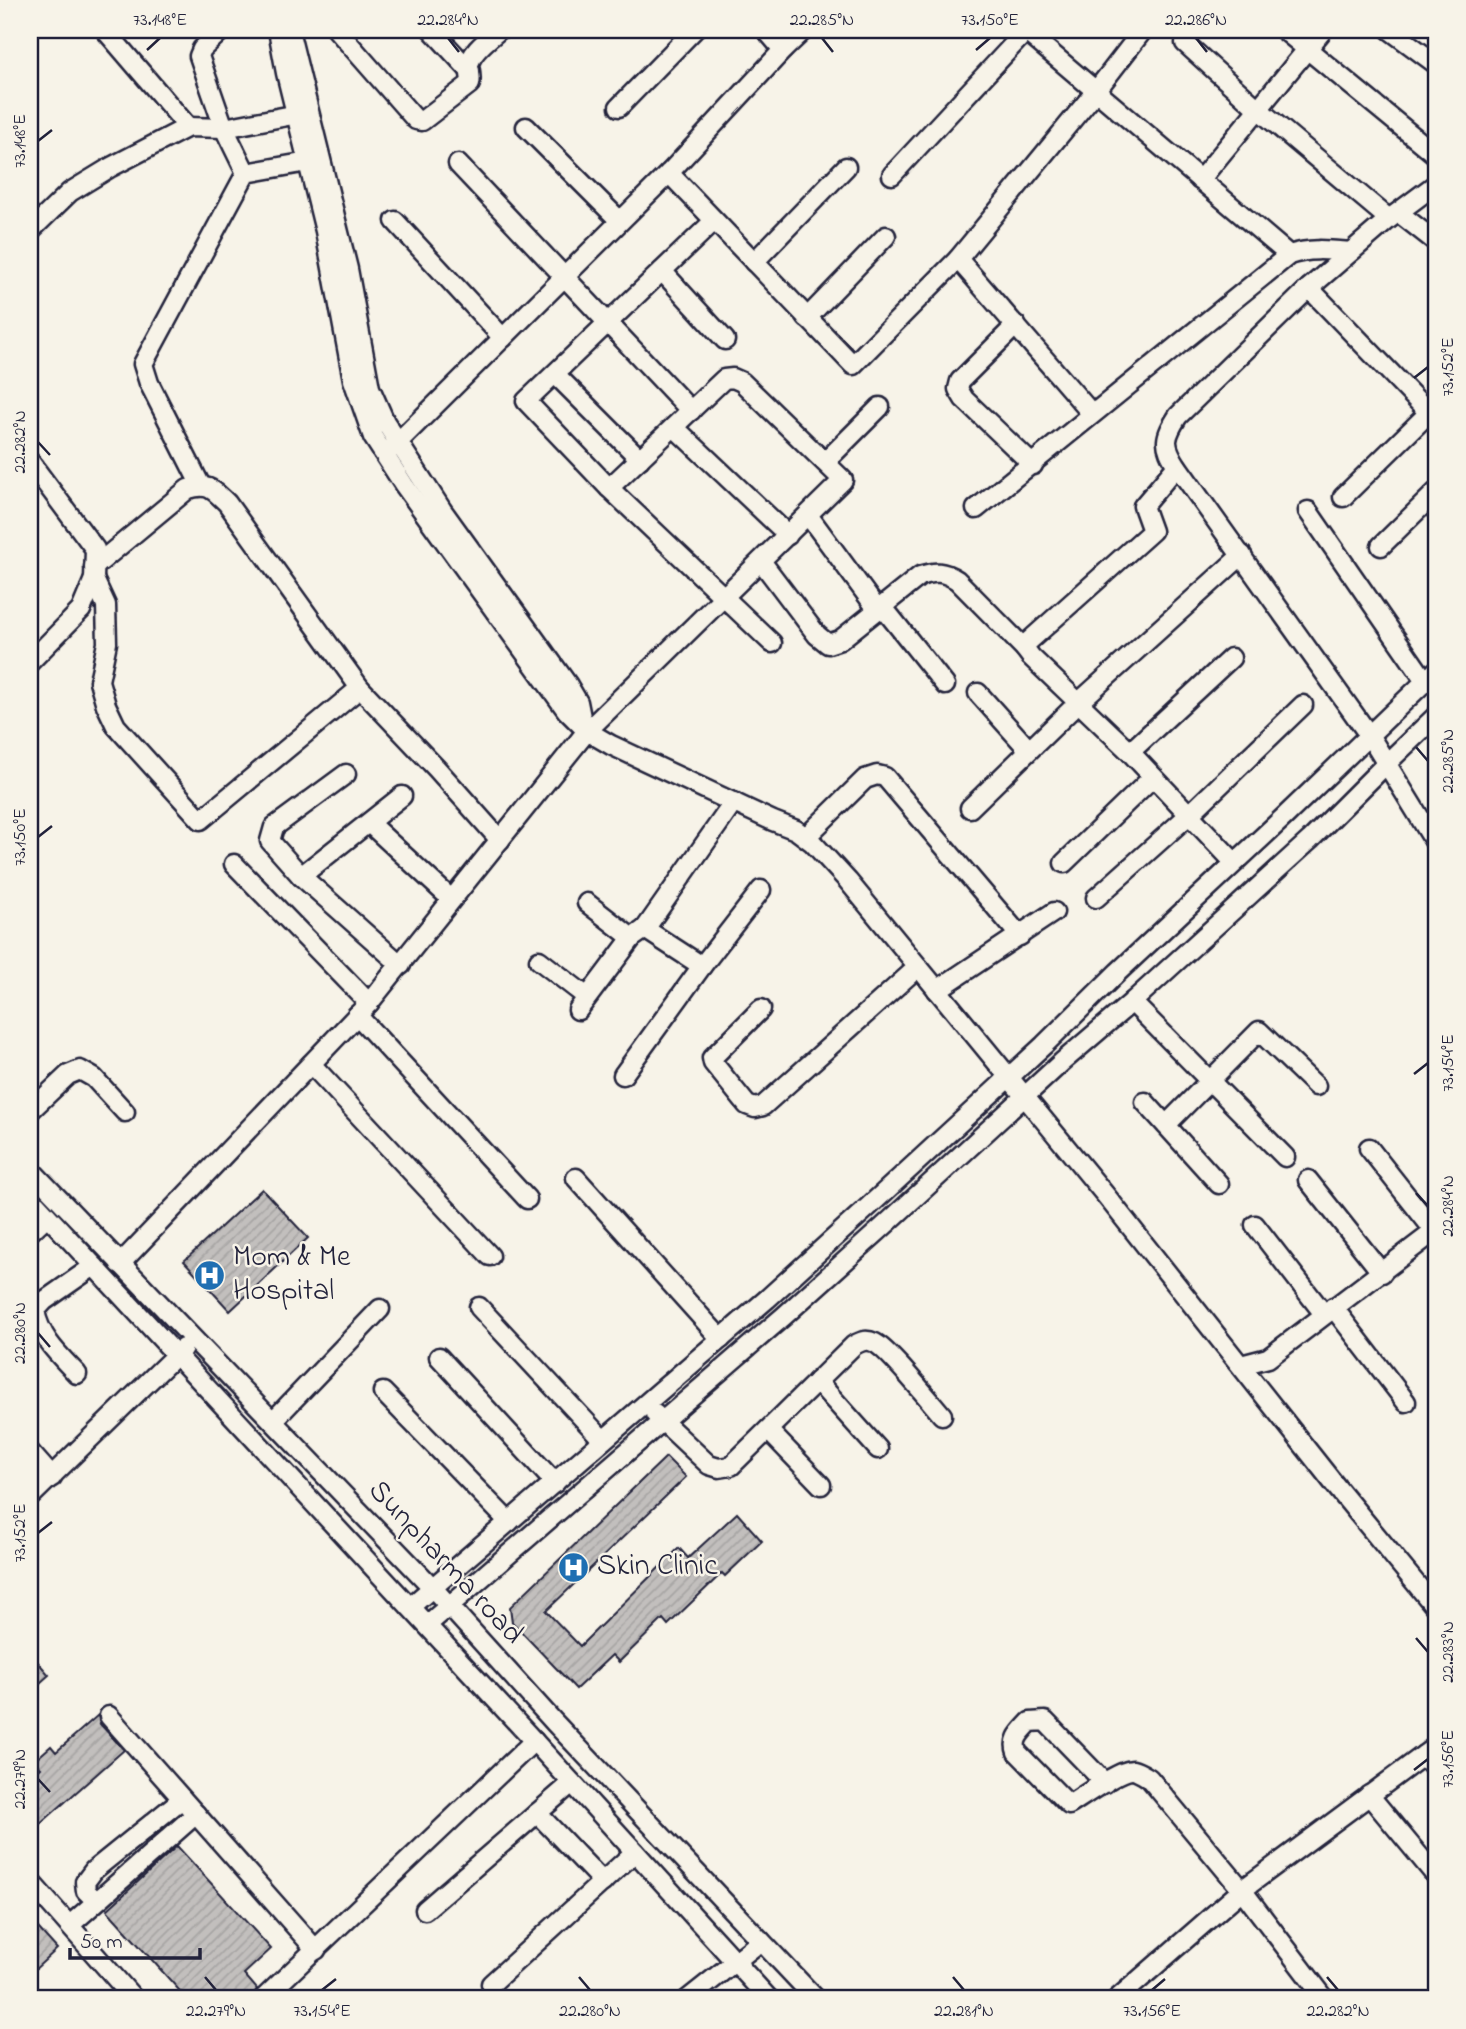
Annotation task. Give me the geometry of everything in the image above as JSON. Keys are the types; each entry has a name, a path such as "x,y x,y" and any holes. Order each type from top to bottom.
{"street":[{"path":"105,30 188,127"},
{"path":"222,30 202,49 199,56 224,128 246,173"},
{"path":"278,30 286,74 330,250 353,380 373,437 391,449"},
{"path":"289,30 348,270 370,388 385,422 404,485 542,678 567,711 585,729 611,745 806,837 848,881 1009,1077 1436,1608"},
{"path":"337,30 416,120 422,121 470,84 472,78 469,65 472,56 499,30"},
{"path":"432,30 470,71"},
{"path":"619,107 694,30"},
{"path":"766,30 783,50"},
{"path":"391,449 669,173 804,30"},
{"path":"892,175 1025,30 1289,256"},
{"path":"669,173 852,365 958,259 1143,30"},
{"path":"1284,30 1436,155"},
{"path":"1200,180 1323,30"},
{"path":"1390,30 1436,64"},
{"path":"1185,43 1258,108 1394,216 1436,242"},
{"path":"30,231 70,192 111,167 188,127 224,128 298,114"},
{"path":"526,127 620,221"},
{"path":"246,173 308,162"},
{"path":"458,164 691,411"},
{"path":"754,262 846,167"},
{"path":"201,486 149,383 143,364 246,173"},
{"path":"1436,184 1309,288 1178,416 1167,433 1168,452 1177,466 1369,735 1436,844"},
{"path":"394,221 503,338"},
{"path":"714,221 526,401 609,488 772,643"},
{"path":"807,318 886,236"},
{"path":"976,509 1289,256 1313,249 1350,252"},
{"path":"958,259 1093,414"},
{"path":"662,271 725,340"},
{"path":"1309,288 1434,413 1343,497"},
{"path":"1016,325 960,381 958,389 964,399 1033,465"},
{"path":"555,374 640,459"},
{"path":"120,1264 363,1009 401,965 585,729 843,480 742,382 733,378 724,379 609,488"},
{"path":"825,462 880,407"},
{"path":"674,427 788,534"},
{"path":"30,462 94,549 94,573 81,610 36,656 30,635"},
{"path":"1026,649 1028,642 1152,531 1143,506 1177,466"},
{"path":"94,573 188,489 201,486 213,490 227,503 360,688 500,840"},
{"path":"1381,545 1436,492"},
{"path":"410,1607 837,1236 1009,1077 1431,676 1308,512"},
{"path":"808,515 880,608 945,685"},
{"path":"970,808 1078,703 1242,555"},
{"path":"761,561 817,635 828,644 839,640 920,576 935,571 957,580 1031,657 1130,752 1234,862"},
{"path":"94,573 106,606 107,643 99,681 106,705 116,726 201,820 360,688"},
{"path":"1130,752 1231,658"},
{"path":"978,693 1029,750"},
{"path":"1096,898 1190,814 1303,705"},
{"path":"427,1625 854,1253 1310,840 1436,716"},
{"path":"346,774 274,827 270,841 301,876 401,965"},
{"path":"806,837 865,779 877,775 885,777 1020,936"},
{"path":"1064,863 1153,777"},
{"path":"301,876 402,796"},
{"path":"539,960 583,1004 734,802"},
{"path":"369,824 451,899"},
{"path":"234,864 527,1199"},
{"path":"623,1075 761,890"},
{"path":"587,903 702,966"},
{"path":"937,990 1054,912"},
{"path":"761,1009 712,1058 713,1063 747,1105 755,1108 763,1106 918,967"},
{"path":"1132,1002 1285,1157"},
{"path":"1166,1125 1259,1031 1316,1086"},
{"path":"311,1064 490,1256"},
{"path":"30,1111 68,1075 80,1070 94,1078 125,1112"},
{"path":"1145,1102 1219,1184"},
{"path":"1241,1365 1268,1358 1435,1232 1369,1148"},
{"name":"Sunpharma road","path":"30,1169 432,1587 572,1742 816,1999"},
{"path":"576,1178 721,1339"},
{"path":"1308,1180 1382,1273"},
{"name":"Sunpharma road","path":"30,1197 769,1999"},
{"path":"30,1232 47,1216"},
{"path":"1255,1225 1406,1402"},
{"path":"77,1374 44,1338 37,1324 35,1311 44,1301 94,1266"},
{"path":"479,1307 603,1440"},
{"path":"272,1421 380,1309"},
{"path":"30,1497 193,1338"},
{"path":"646,1404 709,1465 719,1468 731,1466 854,1345 864,1340 876,1343 942,1415"},
{"path":"439,1357 555,1483"},
{"path":"817,1381 878,1449"},
{"path":"383,1392 509,1522"},
{"path":"768,1430 821,1485"},
{"path":"30,1452 52,1477"},
{"path":"109,1716 316,1950"},
{"path":"1105,1783 1045,1721 1030,1722 1016,1739 1014,1745 1017,1752 1069,1805 1105,1783 1122,1772 1135,1770 1149,1778 1242,1890 1325,1999"},
{"path":"263,1999 534,1741"},
{"path":"1117,1999 1242,1890 1430,1751 1436,1771"},
{"path":"425,1910 572,1783"},
{"path":"1369,1795 1436,1876"},
{"path":"96,1901 86,1891 85,1882 94,1870 182,1799"},
{"path":"537,1813 603,1882"},
{"path":"70,1925 196,1814"},
{"path":"491,1984 635,1852"},
{"path":"30,1881 134,1999"},
{"path":"688,1999 761,1941"}],"building":[{"path":"262,1189 308,1238 230,1311 184,1261"},
{"path":"666,1457 686,1477 546,1611 580,1646 679,1548 688,1558 737,1513 762,1541 725,1576 722,1573 668,1625 663,1619 619,1662 612,1655 576,1689 512,1622 510,1607"},
{"path":"30,1653 49,1675 30,1692"},
{"path":"98,1715 100,1724 124,1750 30,1833 30,1778 41,1768 34,1761 51,1746 56,1752"},
{"path":"177,1846 271,1949 244,1974 257,1989 250,1999 187,1999 107,1910"},
{"path":"30,1919 57,1949 30,1974"}],"place":[{"name":"Mom & Me Hospital","path":"210,1275"},
{"name":"Skin Clinic","path":"574,1567"}]}
